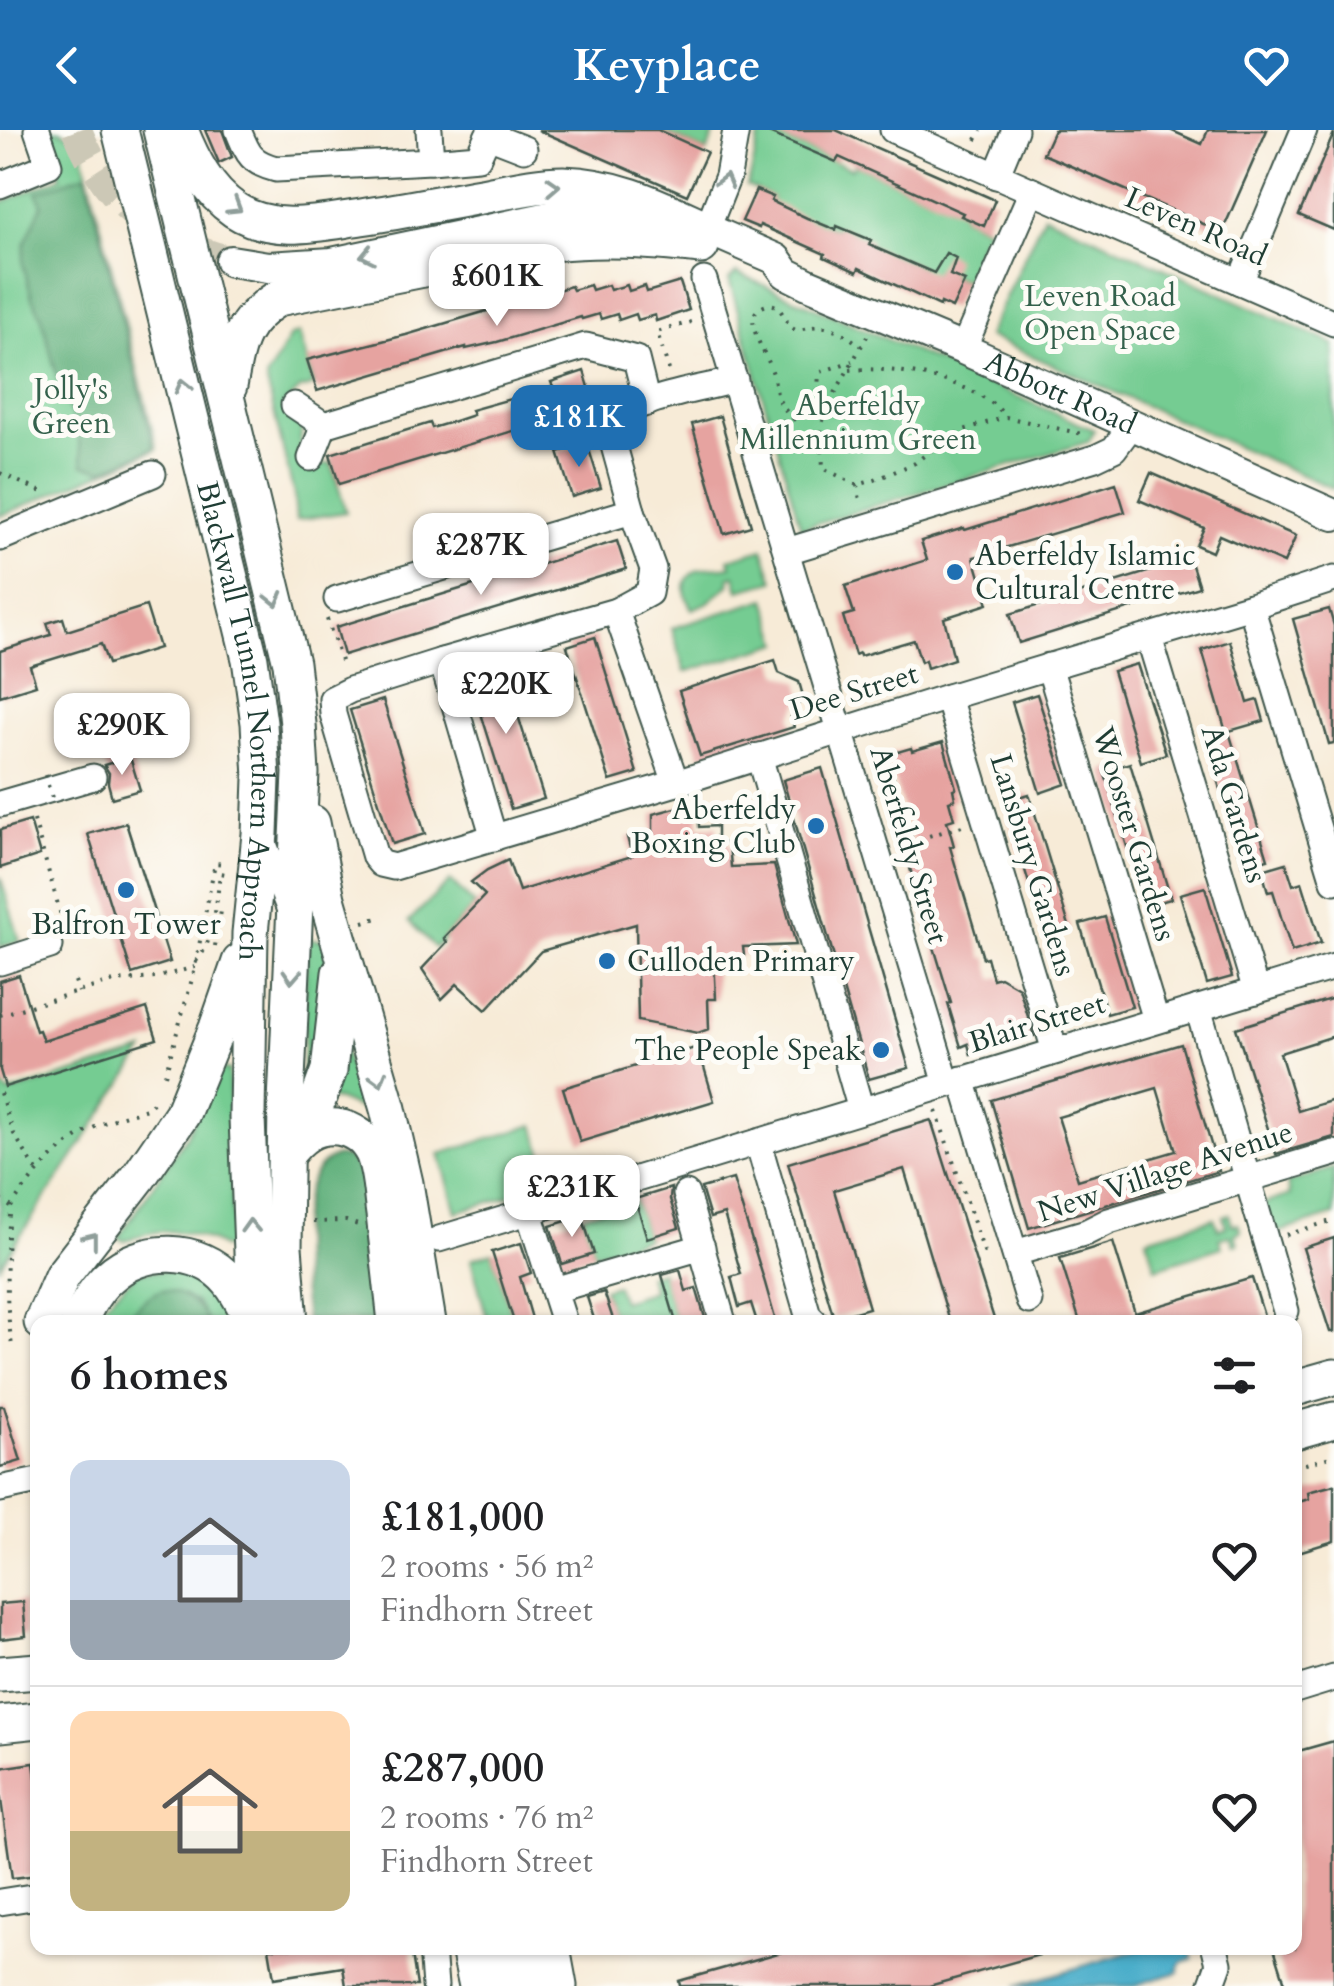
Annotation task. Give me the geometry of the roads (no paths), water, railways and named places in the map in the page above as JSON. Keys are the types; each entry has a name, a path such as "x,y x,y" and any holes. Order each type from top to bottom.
{"highway":[{"name":"Blackwall Tunnel Northern Approach","path":"120,130 250,659 259,723 262,778 248,859 247,1117 256,1315"},
{"name":"Blackwall Tunnel Northern Approach","path":"161,130 290,664 298,724 301,773 294,923 296,1144 284,1248 289,1315"},
{"path":"180,130 195,165 215,194 238,212 268,223 307,225 561,184 632,195 704,252"},
{"path":"229,407 233,364 244,330 252,317 278,298 588,239 642,240 704,252"},
{"path":"301,773 327,899 388,1108 427,1315"},
{"path":"45,1315 62,1276 182,1114 250,933"},
{"path":"296,1144 329,1070 342,952"},
{"path":"296,1144 331,1126 348,1129 363,1138 372,1153 380,1180 395,1315"},
{"path":"83,1315 96,1290 111,1274 156,1254 202,1261 227,1278 251,1315"},
{"path":"1302,1386 1334,1377"},
{"path":"1302,1430 1334,1420"},
{"path":"0,1674 30,1672"},
{"path":"0,1724 30,1721"},
{"path":"471,1955 476,1986"},
{"path":"498,1955 505,1986"},
{"path":"523,1955 530,1986"},
{"path":"553,1955 559,1986"}],"main road":[{"name":"Abbott Road","path":"231,260 268,267 332,263 564,214 618,218 704,252 776,260 786,273 963,350 1123,437 1334,515"}],"street":[{"path":"0,185 50,165 37,130"},
{"path":"238,130 249,157 276,169 478,157 483,132 524,148"},
{"path":"429,130 431,161"},
{"path":"704,252 728,176 736,130"},
{"name":"Leven Road","path":"893,130 1334,323"},
{"path":"996,176 1014,130"},
{"path":"1240,282 1304,130"},
{"path":"963,350 1032,191"},
{"name":"Aberfeldy Street","path":"704,252 715,315 946,1084 1015,1253 1029,1301"},
{"path":"294,406 324,424 586,346 636,359 647,403"},
{"path":"494,838 442,661 616,611 649,593 652,570 611,435 613,421 647,403 735,380"},
{"path":"311,458 324,424"},
{"path":"787,552 1095,458 1123,437"},
{"path":"0,538 153,474"},
{"path":"332,610 632,511"},
{"name":"Dee Street","path":"442,661 332,698 333,714 375,856 381,864 394,867 494,838 1334,579"},
{"path":"1251,606 1334,881"},
{"path":"616,611 676,783"},
{"name":"Ada Gardens","path":"1149,636 1256,990"},
{"name":"Wooster Gardens","path":"1048,666 1156,1020"},
{"name":"Lansbury Gardens","path":"948,697 1055,1052"},
{"path":"759,756 861,1110"},
{"path":"0,804 92,776"},
{"path":"248,859 294,923"},
{"path":"0,962 50,946"},
{"name":"Blair Street","path":"439,1239 1334,967"},
{"path":"1198,1008 1286,1311"},
{"path":"758,1142 808,1315"},
{"name":"New Village Avenue","path":"1015,1253 1087,1232 1110,1220 1334,1153"},
{"path":"686,1194 721,1315"},
{"path":"525,1215 562,1315"},
{"path":"554,1290 702,1247"},
{"path":"0,1490 30,1483"},
{"path":"1302,1688 1334,1678"},
{"path":"0,1902 30,1897"},
{"path":"433,1955 436,1986"},
{"path":"1211,1986 1219,1964 1217,1955"}],"water":[{"path":"1120,1955 1192,1955 1193,1959 1182,1962 1179,1972 1132,1986 1016,1986"}],"tunnel":[{"path":"77,130 103,178 137,215 180,243 231,261"}],"place":[{"name":"Aberfeldy Islamic Cultural Centre","path":"955,572"},
{"name":"Aberfeldy Boxing Club","path":"816,826"},
{"name":"Balfron Tower","path":"126,890"},
{"name":"Culloden Primary","path":"607,961"},
{"name":"The People Speak","path":"881,1050"}],"park label":[{"name":"Leven Road Open Space","path":"1100,313"},
{"name":"Jolly's Green","path":"71,406"},
{"name":"Aberfeldy Millennium Green","path":"858,422"}]}
